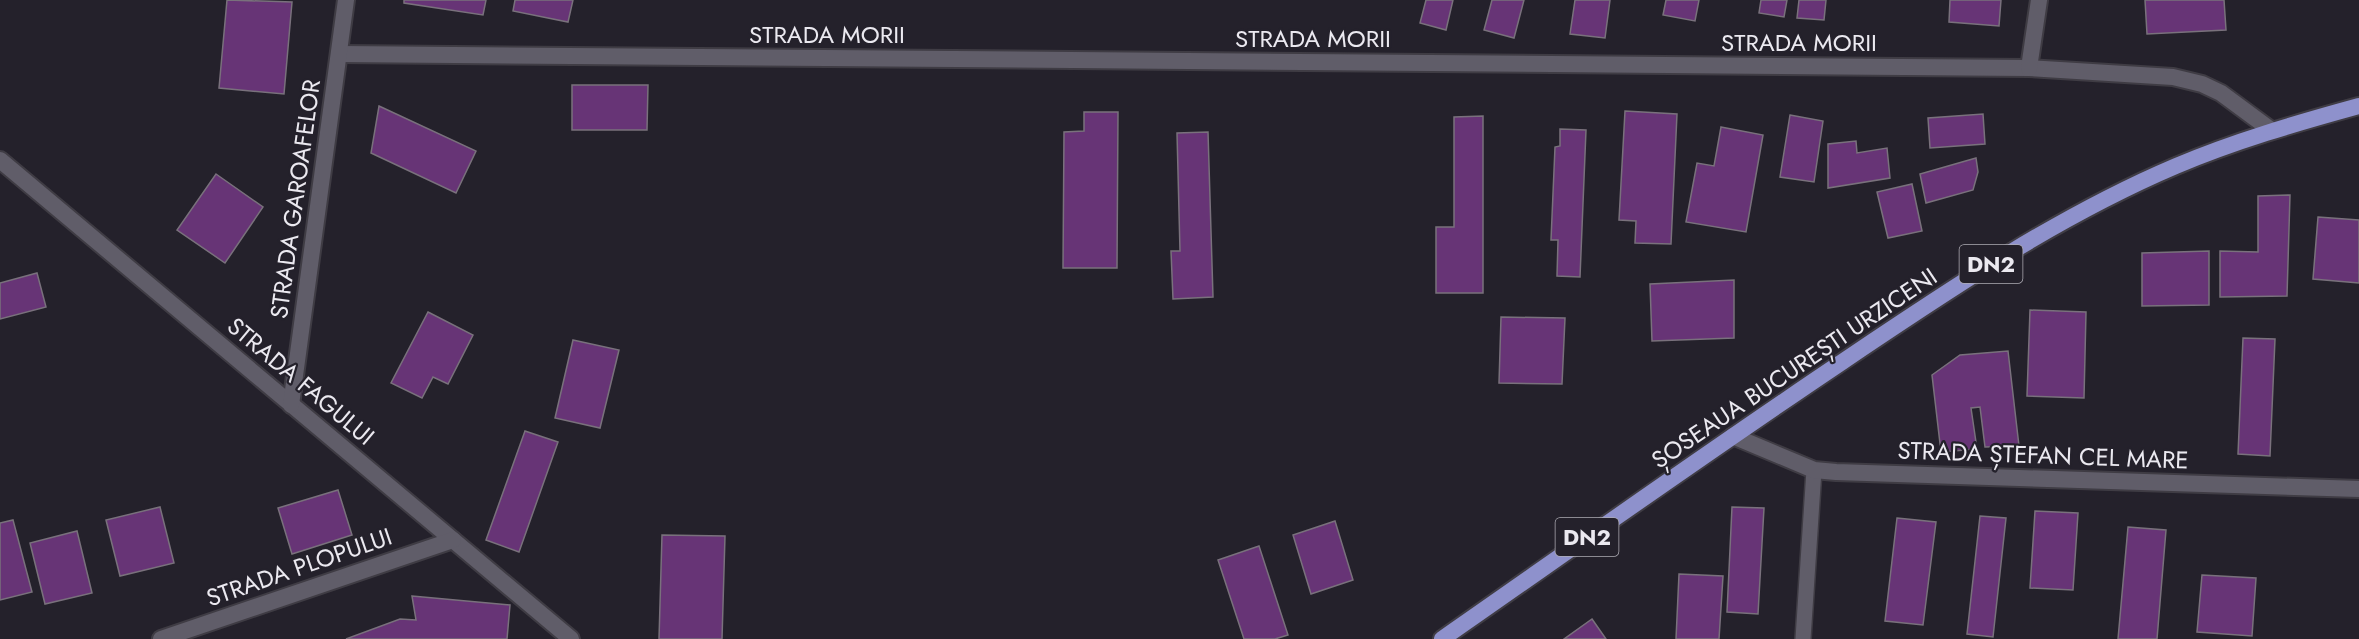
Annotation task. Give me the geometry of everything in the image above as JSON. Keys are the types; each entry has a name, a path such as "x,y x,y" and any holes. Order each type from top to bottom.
{"highway":[{"name":"ȘOSEAUA BUCUREȘTI URZICENI","path":"1442,639 1733,436 1991,264 2074,216 2175,167 2271,130 2359,106"}],"street":[{"name":"STRADA GAROAFELOR","path":"291,405 346,0"},
{"path":"2029,68 2039,0"},
{"name":"STRADA MORII","path":"340,54 2029,68 2173,77 2202,84 2221,93 2271,130"},
{"name":"STRADA FAGULUI","path":"0,160 571,639"},
{"name":"STRADA ȘTEFAN CEL MARE","path":"1733,436 1814,470 2359,489"},
{"name":"STRADA PLOPULUI","path":"161,639 453,540"}],"lane":[{"path":"1803,639 1814,470"}],"building":[{"path":"227,0 292,2 284,94 219,88"},
{"path":"404,0 486,0 483,15 404,3"},
{"path":"515,0 573,0 568,22 513,11"},
{"path":"1426,0 1453,0 1446,30 1420,23"},
{"path":"1492,0 1524,0 1514,38 1484,30"},
{"path":"1575,0 1610,0 1605,38 1570,34"},
{"path":"1666,0 1699,0 1695,21 1663,15"},
{"path":"1761,0 1787,0 1784,17 1759,13"},
{"path":"1799,0 1826,0 1824,20 1797,18"},
{"path":"1950,0 2001,0 1999,26 1949,22"},
{"path":"2145,0 2224,0 2226,30 2147,34"},
{"path":"572,85 648,85 647,130 572,130"},
{"path":"379,106 476,151 456,193 371,153"},
{"path":"1625,111 1677,114 1671,244 1635,243 1636,221 1619,220"},
{"path":"1084,112 1118,112 1117,268 1063,268 1064,132 1084,131"},
{"path":"1983,114 1985,144 1930,148 1928,118"},
{"path":"1790,115 1823,121 1814,182 1780,177"},
{"path":"1483,116 1483,293 1436,293 1436,227 1454,227 1454,117"},
{"path":"1721,127 1763,135 1746,232 1686,222 1697,163 1714,166"},
{"path":"1560,129 1586,130 1580,277 1557,276 1558,240 1551,240 1555,147 1560,146"},
{"path":"1208,132 1213,297 1173,299 1171,251 1180,251 1177,133"},
{"path":"1856,141 1857,153 1887,148 1890,178 1828,188 1828,144"},
{"path":"1976,158 1978,172 1973,190 1926,203 1920,174"},
{"path":"216,174 263,207 225,263 177,230"},
{"path":"1912,184 1922,231 1888,238 1877,192"},
{"path":"2290,195 2287,296 2220,297 2220,251 2258,252 2258,196"},
{"path":"2318,217 2359,220 2359,283 2313,279"},
{"path":"2209,251 2209,305 2142,306 2142,253"},
{"path":"37,273 46,307 0,319 0,283"},
{"path":"1734,280 1734,338 1652,341 1650,284"},
{"path":"2030,310 2086,312 2084,398 2027,396"},
{"path":"428,312 473,335 448,384 433,377 422,398 391,383"},
{"path":"1501,317 1565,318 1562,384 1499,383"},
{"path":"2243,338 2275,339 2270,456 2238,454"},
{"path":"573,340 619,350 600,428 555,418"},
{"path":"2008,351 2019,446 1985,447 1980,407 1971,408 1977,449 1941,452 1932,375 1960,355"},
{"path":"525,431 558,442 519,552 486,540"},
{"path":"338,490 352,535 292,554 278,508"},
{"path":"160,507 174,563 120,576 106,520"},
{"path":"1732,507 1764,508 1758,614 1727,612"},
{"path":"2035,511 2078,513 2073,590 2030,588"},
{"path":"1980,516 2006,518 1993,637 1967,634"},
{"path":"1897,518 1936,522 1923,625 1885,621"},
{"path":"13,520 32,592 0,600 0,523"},
{"path":"1335,521 1353,580 1311,594 1293,535"},
{"path":"2128,527 2166,530 2157,639 2118,639"},
{"path":"77,531 92,593 45,604 30,543"},
{"path":"662,535 725,536 722,639 659,639"},
{"path":"1259,546 1288,635 1275,639 1244,639 1218,560"},
{"path":"1679,574 1723,576 1719,639 1676,639"},
{"path":"2202,575 2256,578 2252,636 2197,632"},
{"path":"412,596 510,605 507,639 346,639 400,619 416,620"},
{"path":"1592,619 1606,639 1564,639"}]}
